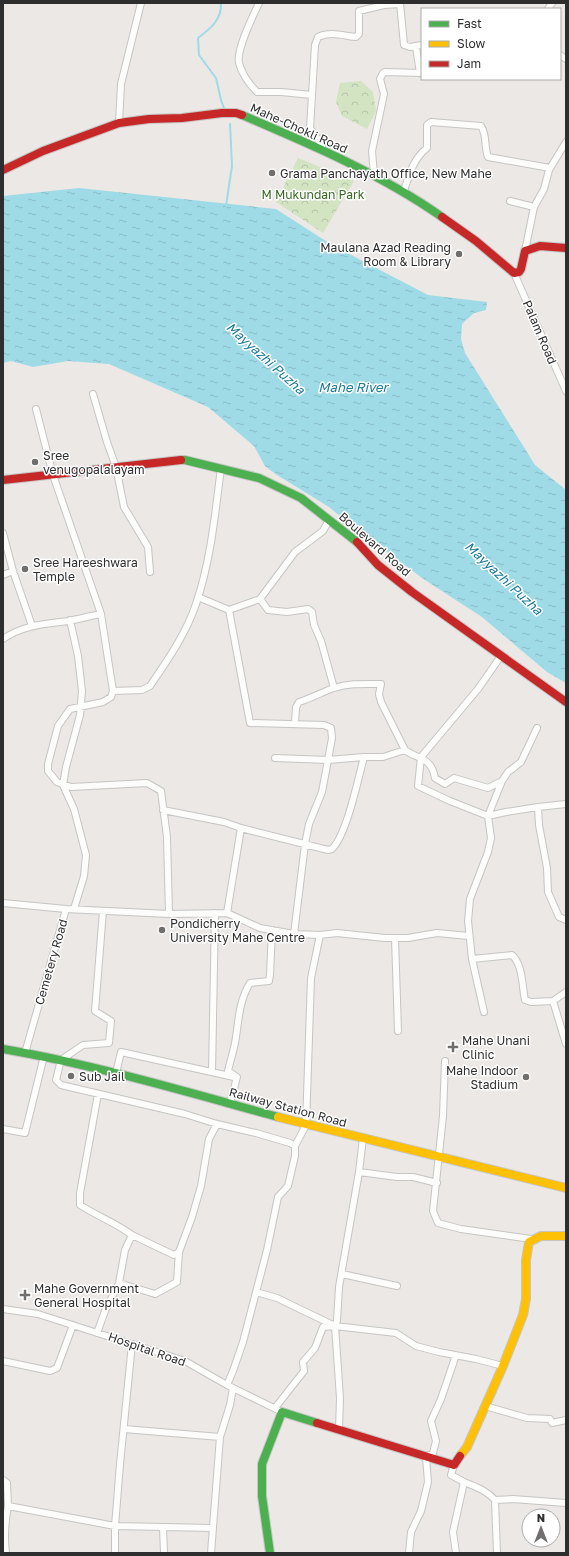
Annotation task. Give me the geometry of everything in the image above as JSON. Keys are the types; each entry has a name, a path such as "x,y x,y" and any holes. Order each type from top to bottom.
{"street":[{"path":"119,123 121,84 141,3"},
{"path":"259,3 242,42 239,61 248,82 257,92 280,92 312,95"},
{"path":"322,150 322,145 310,128 315,45 318,37 326,34 356,36 359,34 360,11 400,3 404,45 407,47 419,46 421,73 385,72 380,79 384,94 372,151 374,175"},
{"name":"Mahe-Chokli Road","path":"3,170 43,151 119,123 149,119 182,118 222,113 236,113 267,125 322,150 404,191 476,241 514,273"},
{"path":"404,191 414,163 427,148 427,125 431,122 481,126 484,130 488,157 550,168"},
{"path":"514,273 521,269 534,207 544,189 550,168 566,142"},
{"path":"510,201 534,207"},
{"path":"525,251 537,246 566,248"},
{"name":"Palam Road","path":"514,273 566,391"},
{"path":"93,394 106,442 116,467 124,507 148,547 150,572"},
{"path":"36,409 53,474 102,614 114,691 111,697 103,702 70,710 58,726 48,764 48,771 56,782 71,787 147,783 161,791 167,837 169,914"},
{"name":"Boulevard Road","path":"3,480 185,460 259,478 301,498 354,538 378,565 412,592 566,702"},
{"path":"114,691 142,690 150,686 180,638 196,605 208,563 221,468"},
{"path":"198,597 228,610 260,599 295,552 323,531 329,520"},
{"path":"3,533 13,571 32,626"},
{"path":"3,576 13,571"},
{"path":"260,599 268,610 287,612 308,609 312,612 314,625 321,641 334,688"},
{"path":"228,610 250,723 295,723 324,725 331,728 332,738 322,792 318,805 312,814 305,844 294,934"},
{"path":"3,639 18,630 32,626 102,614"},
{"path":"70,620 81,673 82,691 80,715 66,767 63,785 74,809 86,855 84,876 74,909"},
{"path":"501,656 478,689 421,757 418,786 488,816 538,807 566,804"},
{"path":"295,723 296,707 299,702 334,688 353,685 380,684 379,694 381,702 404,750 421,757 433,768 434,778 445,784 454,778 488,788 502,781"},
{"path":"484,1012 472,959 469,936 468,921 470,900 488,852 491,838 488,816 502,781 508,772 521,762 537,728"},
{"path":"275,758 328,760 383,756 404,750"},
{"path":"164,810 224,822 240,828 328,850 334,847 340,838 364,757"},
{"path":"538,807 539,825 547,868 548,892 559,917 566,920"},
{"path":"227,913 240,828"},
{"name":"Cemetery Road","path":"3,903 66,909 25,1052"},
{"path":"66,909 169,914 227,913 260,928 294,934 320,935 337,933 395,938 408,938 437,933 469,936"},
{"path":"103,911 95,1011 111,1021 109,1043 83,1045 61,1060 56,1080 61,1085 185,1114 216,1124 256,1133 290,1143 295,1146"},
{"path":"212,1072 215,913"},
{"path":"237,1077 228,1071 235,1044 238,1017 244,994 250,983 268,981 270,976 272,930"},
{"path":"227,1385 243,1342 267,1250 278,1196 288,1186 295,1156 295,1146 306,1125 311,978 320,935"},
{"path":"395,938 398,1031"},
{"path":"472,959 512,955 519,965 525,1000 531,1002 553,1001 566,992"},
{"path":"553,1001 566,1044"},
{"name":"Railway Station Road","path":"3,1049 25,1052 116,1072 306,1125 566,1188"},
{"path":"116,1072 122,1052 237,1077"},
{"path":"3,1129 25,1133 44,1056"},
{"path":"445,1061 443,1116 433,1211 438,1223 461,1229 531,1239 541,1236 566,1236"},
{"path":"230,1104 237,1077"},
{"path":"98,1094 80,1192 80,1205 174,1255 179,1252"},
{"path":"119,1283 155,1294 176,1282 179,1252 192,1217 201,1186 209,1139 216,1124"},
{"path":"339,1430 340,1398 335,1326 337,1321 342,1274 359,1172 362,1138"},
{"path":"359,1172 397,1177 413,1177 437,1183"},
{"path":"97,1333 105,1311 119,1283 125,1250 132,1234"},
{"path":"497,1553 495,1500 481,1488 464,1482 452,1475 454,1465 467,1447 503,1366 523,1315 526,1299 526,1260 528,1246 531,1239"},
{"path":"342,1274 397,1286"},
{"path":"256,1292 277,1298 335,1326"},
{"name":"Hospital Road","path":"3,1309 38,1314 185,1361 227,1385 278,1410"},
{"path":"3,1361 50,1371 56,1368 73,1325"},
{"path":"270,1553 262,1496 262,1464 278,1410 304,1371 303,1362 315,1348 323,1327 335,1326 396,1333 416,1346 503,1366"},
{"path":"115,1553 115,1526 132,1344"},
{"path":"426,1457 433,1453 436,1441 431,1420 441,1399 456,1355"},
{"path":"211,1553 220,1437 230,1405 233,1388"},
{"path":"485,1406 527,1418 550,1419 552,1423 566,1420"},
{"path":"278,1410 454,1465"},
{"path":"124,1429 220,1437"},
{"path":"409,1553 411,1532 421,1511 428,1482 426,1457"},
{"path":"3,1480 7,1482 8,1506 4,1519 6,1553"},
{"path":"456,1553 453,1532 464,1482"},
{"path":"495,1500 513,1499 566,1503"},
{"path":"8,1506 115,1526 212,1528"},
{"path":"163,1527 164,1553"}],"green space":[{"path":"361,81 373,92 376,111 367,129 342,116 336,102 340,83"},
{"name":"M Mukundan Park","path":"298,158 354,181 323,233 276,202"}],"water":[{"name":"Mahe River","path":"79,188 276,209 332,245 428,295 487,302 486,310 474,313 462,324 461,339 465,353 535,465 566,490 566,683 547,672 482,617 425,580 362,534 329,507 265,466 254,446 208,407 109,364 68,361 33,367 11,361 3,363 3,196"}],"waterway":[{"path":"221,3 220,14 214,24 198,38 199,55 216,78 225,111"},
{"path":"226,206 232,166 230,124"}],"traffic: fast":[{"path":"242,115 370,173 419,201 442,217"},
{"path":"181,460 259,478 301,498 357,542"},
{"path":"3,1049 38,1055 107,1071 278,1117"},
{"path":"270,1553 262,1496 262,1464 282,1412 317,1423"}],"traffic: slow":[{"path":"278,1117 566,1188"},
{"path":"460,1456 467,1447 503,1366 523,1315 526,1299 526,1260 529,1242 541,1236 566,1236"}],"traffic: jam":[{"path":"3,170 43,151 119,123 222,113 236,113 242,115"},
{"path":"442,217 476,241 514,273 519,272 521,269 525,251 540,246 566,248"},
{"path":"3,480 181,460"},
{"path":"357,542 378,565 412,592 566,702"},
{"path":"317,1423 454,1465 460,1456"}],"place":[{"name":"Grama Panchayath Office, New Mahe","path":"272,173"},
{"name":"Maulana Azad Reading Room & Library","path":"459,254"},
{"name":"Sree venugopalalayam","path":"35,462"},
{"name":"Sree Hareeshwara Temple","path":"25,569"},
{"name":"Pondicherry University Mahe Centre","path":"162,930"},
{"name":"Mahe Unani Clinic","path":"453,1047"},
{"name":"Sub Jail","path":"71,1076"},
{"name":"Mahe Indoor Stadium","path":"526,1077"},
{"name":"Mahe Government General Hospital","path":"25,1295"}],"water label":[{"name":"Mayyazhi Puzha","path":"266,358"},
{"name":"Mayyazhi Puzha","path":"504,578"}]}
